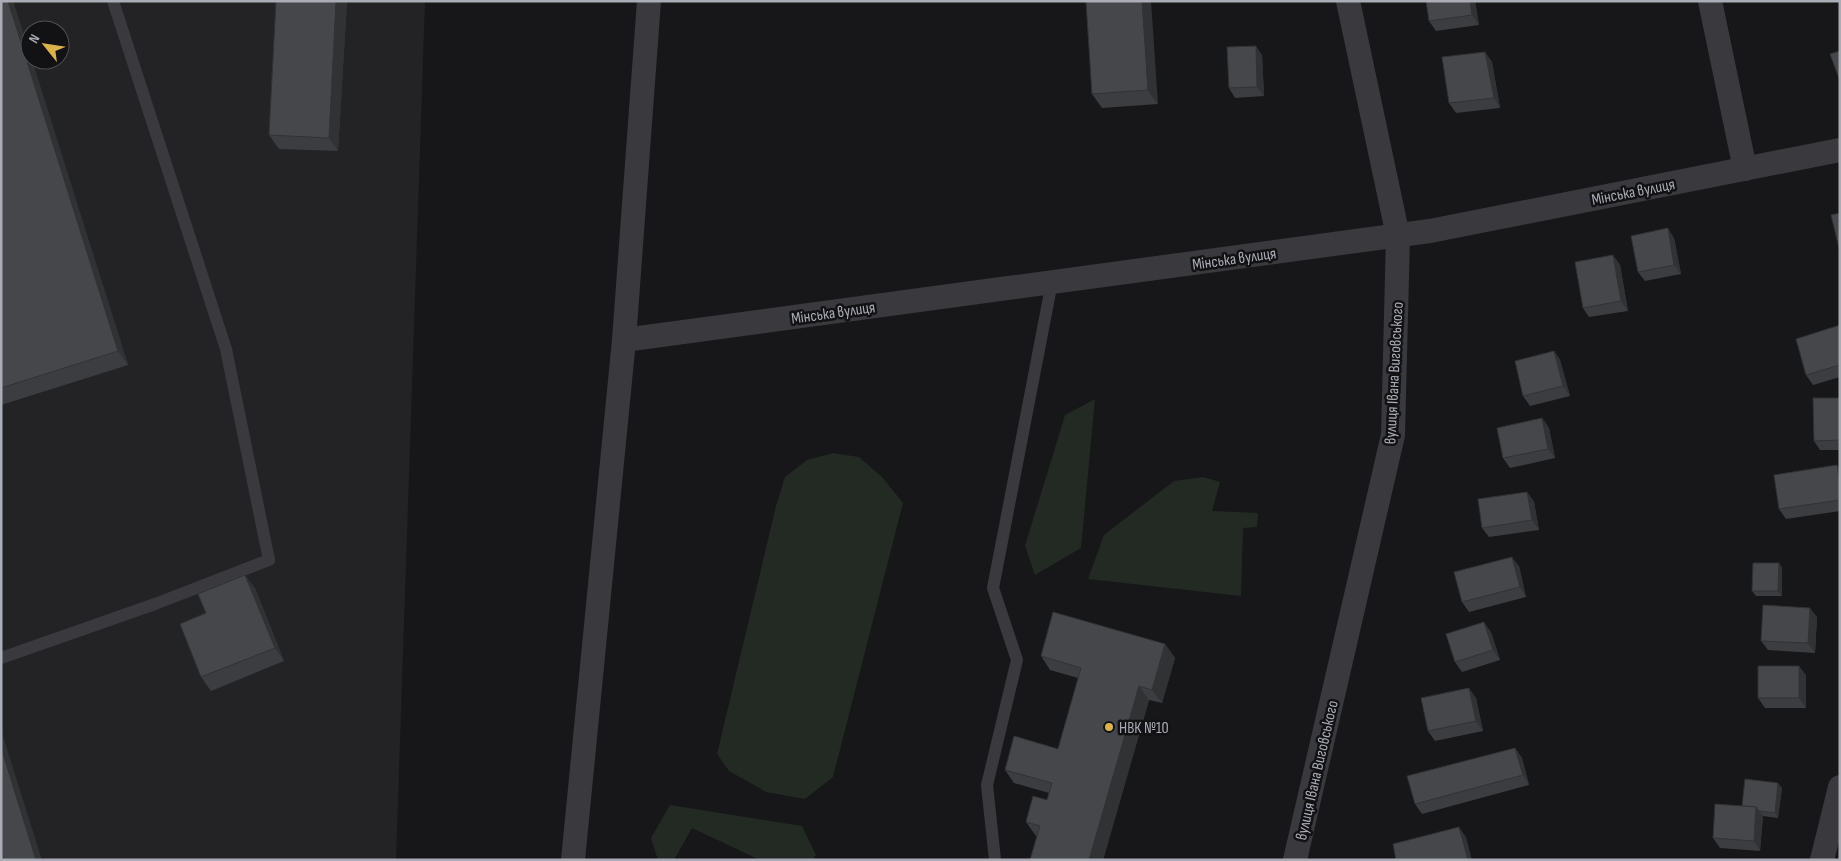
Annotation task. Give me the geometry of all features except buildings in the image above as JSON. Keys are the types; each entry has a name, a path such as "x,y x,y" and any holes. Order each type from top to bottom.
{"street":[{"path":"573,860 624,340 649,1"},
{"name":"вулиця Івана Виговського","path":"1296,860 1393,435 1398,236 1348,1"},
{"path":"1710,1 1745,169"},
{"name":"Мінська вулиця","path":"624,340 1398,236 1840,150"},
{"path":"1822,860 1840,787"}],"lane":[{"path":"1,658 155,604 269,560 226,349 113,1"},
{"path":"995,860 987,785 1017,660 993,588 1052,282"}],"shaded area":[{"path":"1,1 425,1 396,860 1,860"},
{"path":"1095,399 1081,548 1035,575 1025,546 1065,415"},
{"path":"833,453 859,457 882,477 903,503 833,777 805,799 766,792 729,771 717,754 776,506 785,477 807,460"},
{"path":"1203,477 1220,482 1212,511 1258,513 1257,527 1243,528 1241,596 1088,579 1104,535 1174,481"},
{"path":"670,805 802,826 816,855 812,860 760,860 692,828 674,860 658,860 651,838"}],"place":[{"name":"НВК №10","path":"1109,727"}]}
